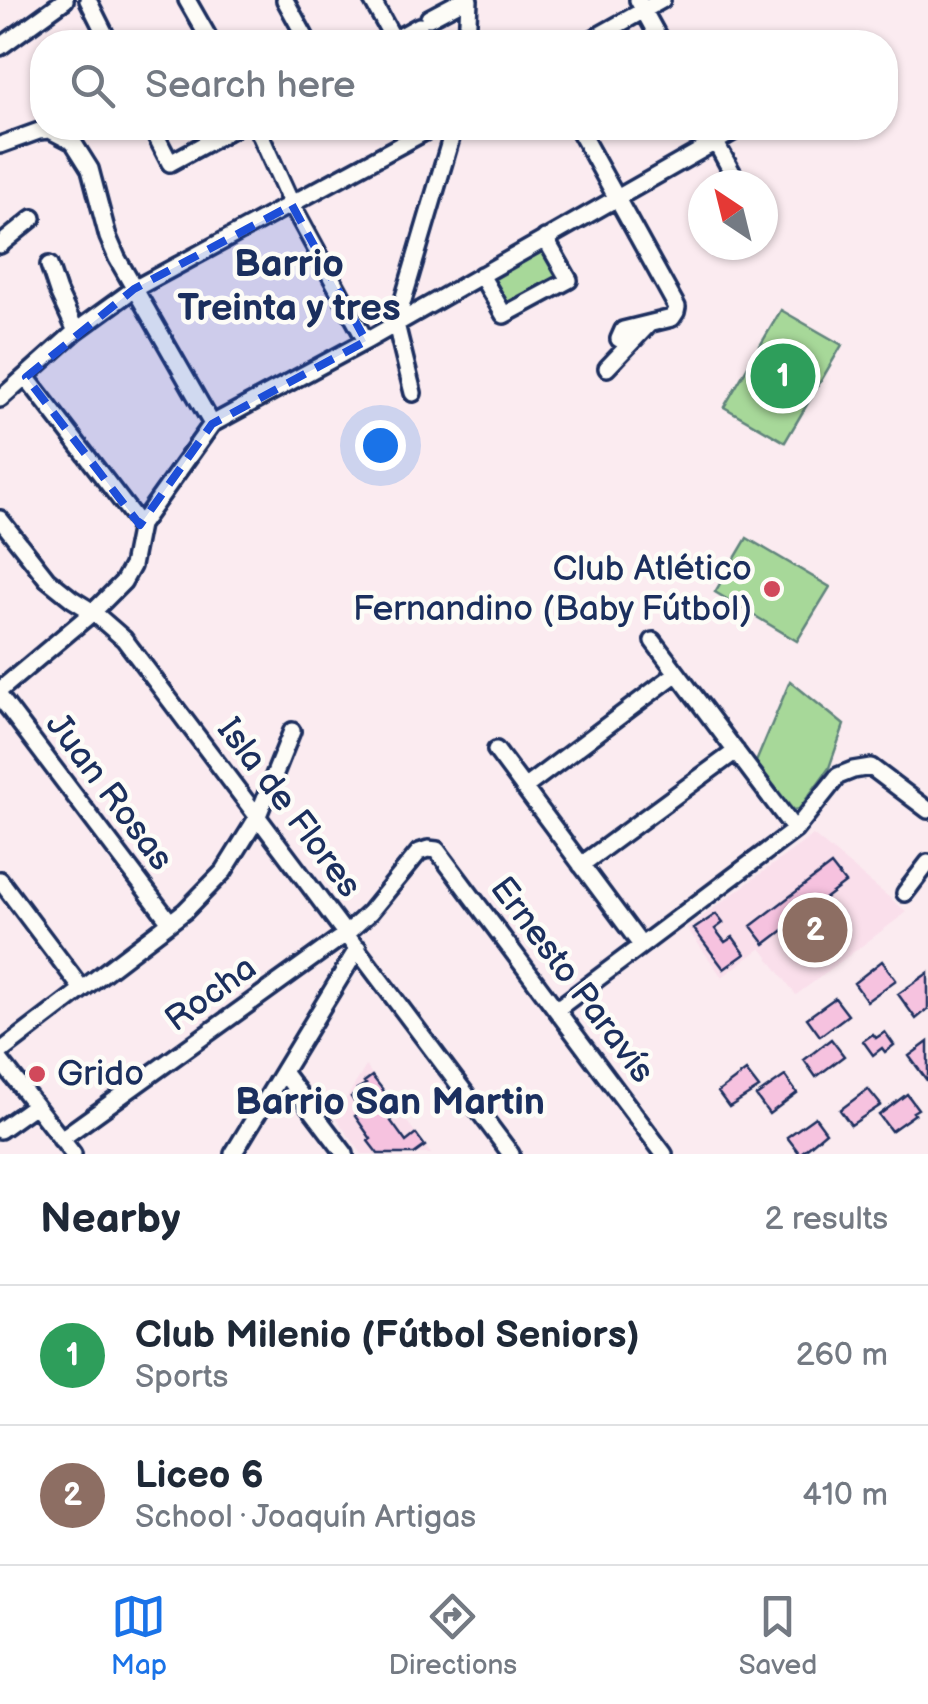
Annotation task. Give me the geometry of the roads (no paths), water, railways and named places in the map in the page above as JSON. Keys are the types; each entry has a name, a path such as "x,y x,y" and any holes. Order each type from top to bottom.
{"street":[{"path":"0,47 65,0"},
{"path":"88,0 104,30"},
{"path":"187,0 204,30"},
{"path":"284,0 301,30"},
{"path":"372,0 387,30"},
{"path":"411,30 466,0 467,30"},
{"path":"605,30 641,5 662,0"},
{"path":"641,5 655,30"},
{"path":"0,146 30,134"},
{"path":"69,140 90,169 108,237 134,289 212,424"},
{"path":"158,140 170,164 213,140"},
{"path":"263,140 292,205 366,341"},
{"path":"0,399 76,331 134,289 410,140"},
{"path":"413,393 396,324 450,140"},
{"path":"585,140 676,307 672,318 623,330 618,338"},
{"path":"0,694 123,582 132,566 140,525 212,424 366,341 616,197 703,140"},
{"path":"715,140 732,170"},
{"path":"0,244 33,218"},
{"path":"481,275 504,315 569,280 545,238"},
{"path":"49,265 76,331"},
{"path":"607,368 648,325"},
{"path":"26,377 140,525"},
{"name":"Isla de Flores","path":"0,519 47,579 124,638 511,1154"},
{"path":"652,641 795,830"},
{"path":"524,788 676,674"},
{"name":"Juan Rosas","path":"0,694 170,922"},
{"path":"0,1052 185,911 224,870 257,818 292,731"},
{"path":"496,750 640,946"},
{"path":"581,864 736,751"},
{"path":"556,1008 795,830 838,776 871,767 928,810"},
{"name":"Rocha","path":"61,1139 347,933 370,912 415,855 428,849"},
{"name":"Ernesto Paravís","path":"428,849 437,850 664,1154"},
{"path":"905,893 928,863"},
{"path":"0,880 82,989"},
{"path":"233,1154 358,948"},
{"path":"0,1060 73,1154"},
{"path":"283,1072 345,1154"},
{"path":"0,1130 35,1105"}],"place":[{"name":"Club Milenio (Fútbol Seniors)","path":"783,376"},
{"name":"Club Atlético Fernandino (Baby Fútbol)","path":"772,589"},
{"name":"Liceo 6","path":"815,930"},
{"name":"Grido","path":"37,1074"}],"district":[{"name":"Barrio Treinta y tres","path":"289,286"},
{"name":"Barrio San Martin","path":"390,1102"}]}
